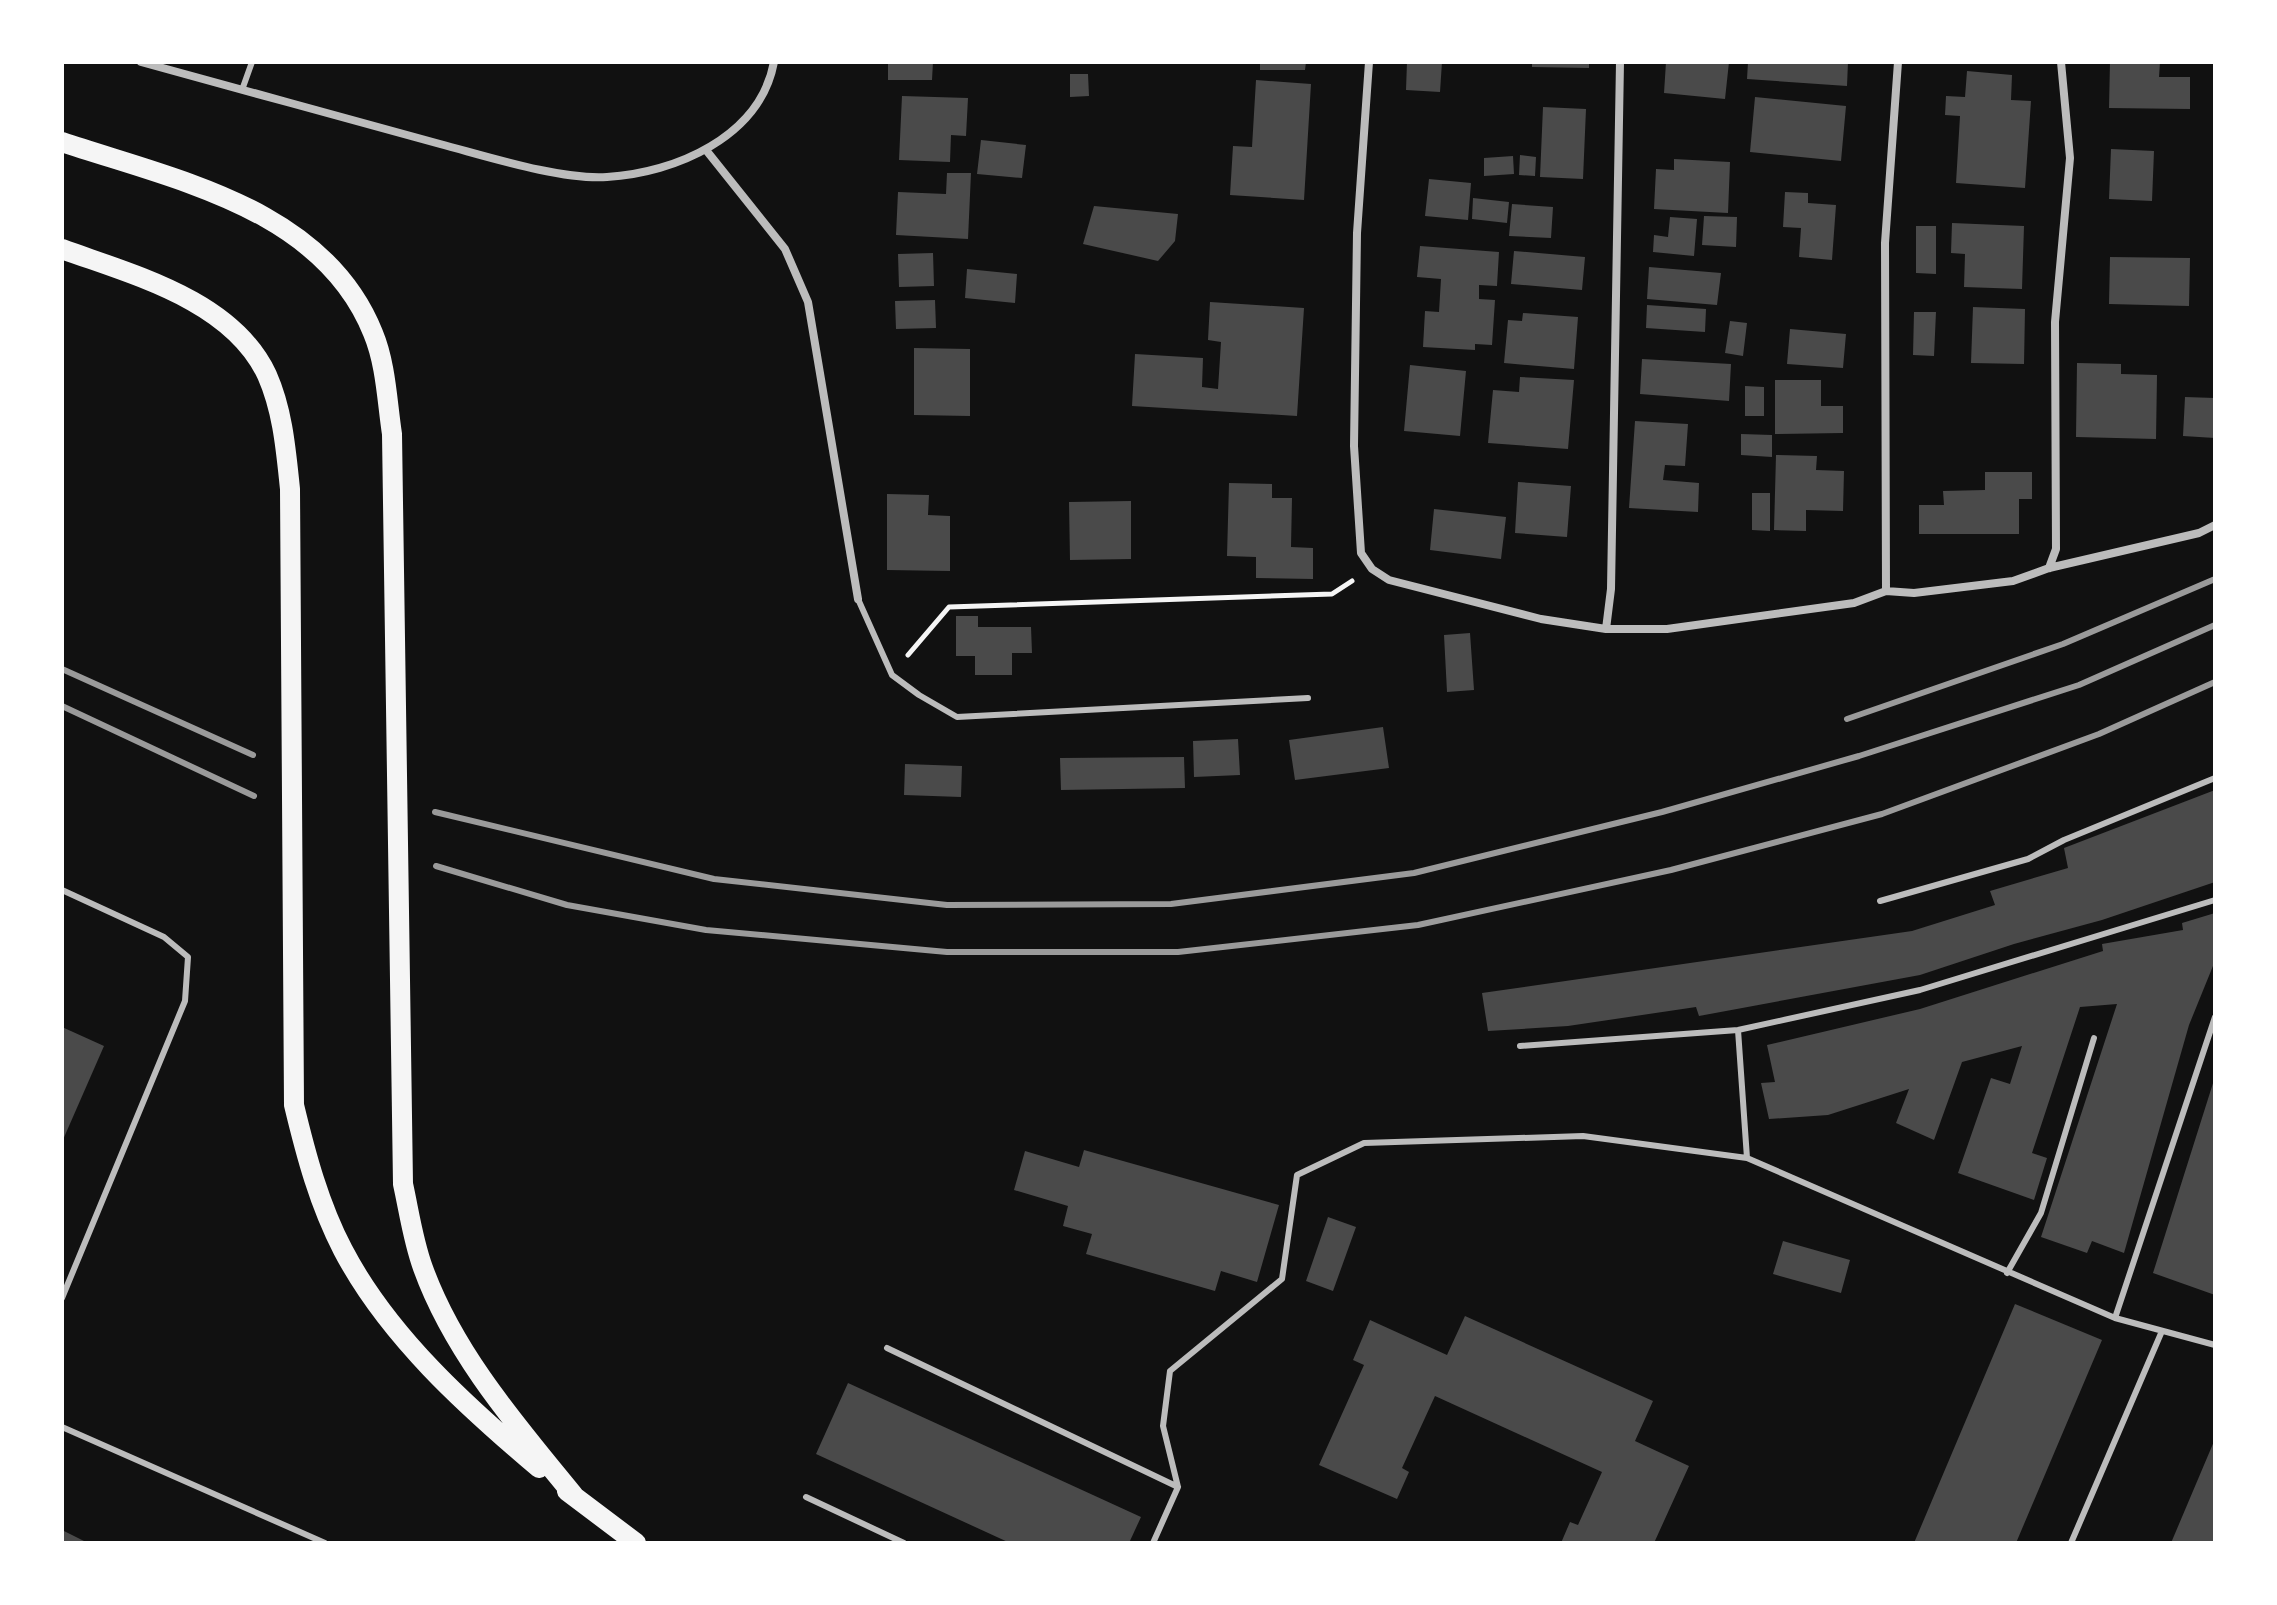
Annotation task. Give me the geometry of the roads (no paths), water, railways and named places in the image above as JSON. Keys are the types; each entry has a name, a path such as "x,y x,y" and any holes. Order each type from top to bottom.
{"main road":[{"path":"62,142 234,200 288,230 352,293 373,333 392,434 403,1184 423,1267 458,1340 507,1413 575,1497"},
{"path":"62,249 200,306 238,336 266,373 282,419 290,489 294,1105 311,1176 343,1251 396,1328 474,1412 575,1497 636,1543"}],"street":[{"path":"141,62 479,155 604,178 659,170 706,150 739,124 771,80 774,62"},
{"path":"1369,62 1356,247 1354,446 1361,553 1372,569 1389,580 1541,619 1606,629 1667,629 1854,603 1886,591 1914,593 2013,581 2049,568 2199,533 2215,525"},
{"path":"1606,629 1611,589 1620,62"},
{"path":"1886,591 1885,243 1898,62"},
{"path":"2049,568 2056,549 2055,322 2070,158 2061,62"},
{"path":"706,150 785,249 808,302 858,599"}],"lane":[{"path":"242,90 252,62"},
{"path":"858,599 892,675 957,717 1308,698"},
{"path":"1880,901 2028,859 2064,840 2215,778"},
{"path":"62,890 164,937 188,957 185,1001 62,1298"},
{"path":"1520,1046 1738,1030 1920,990 2215,900"},
{"path":"2115,1318 2215,1017"},
{"path":"1738,1030 1747,1158"},
{"path":"2007,1273 2041,1213 2094,1038"},
{"path":"1153,1543 1178,1487 1163,1426 1170,1371 1282,1279 1297,1175 1364,1143 1583,1136 1747,1158 2115,1318 2215,1345"},
{"path":"2071,1543 2162,1331"},
{"path":"887,1348 1178,1487"},
{"path":"62,1427 325,1543"},
{"path":"806,1497 904,1543"}],"railway":[{"path":"1847,719 2063,644 2215,579"},
{"path":"435,812 714,879 947,905 1171,904 1414,873 1662,812 1859,756 2079,685 2215,625"},
{"path":"62,669 253,755"},
{"path":"436,866 567,905 706,930 947,952 1178,952 1418,925 1671,870 1882,814 2099,734 2215,682"},
{"path":"62,706 254,796"}]}
